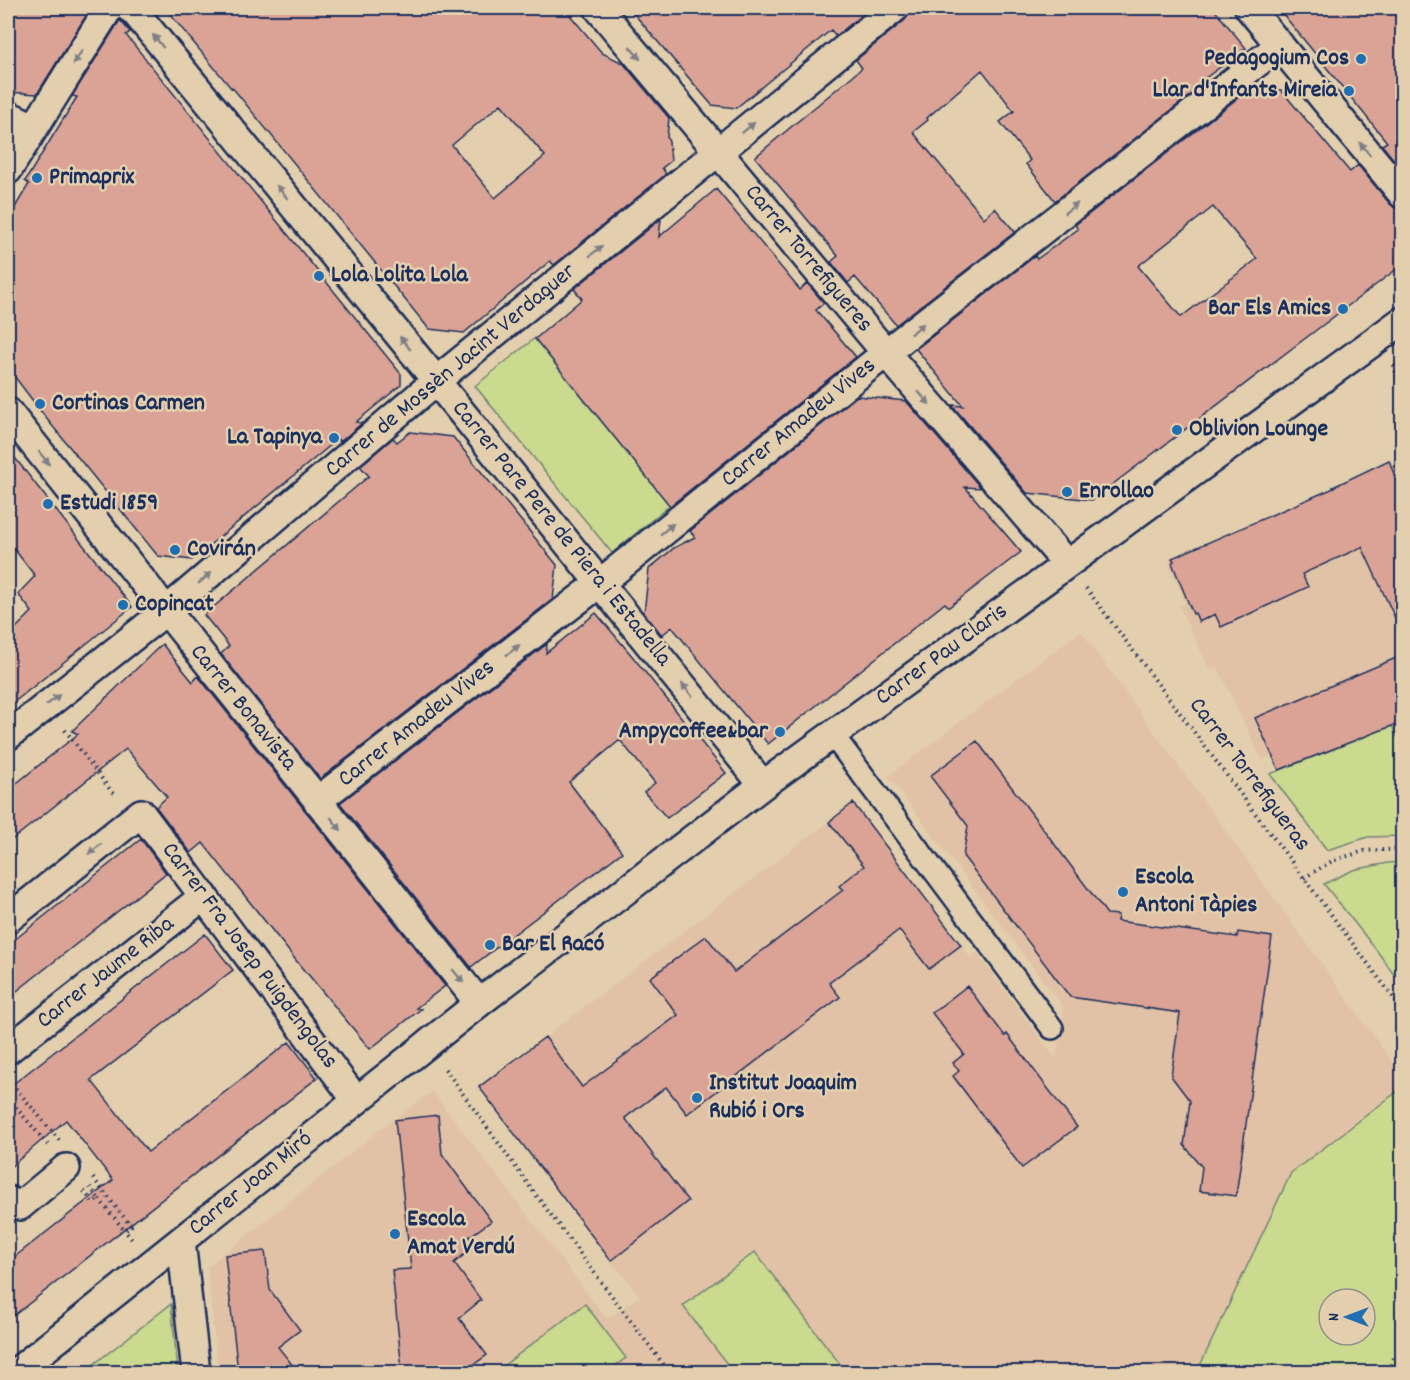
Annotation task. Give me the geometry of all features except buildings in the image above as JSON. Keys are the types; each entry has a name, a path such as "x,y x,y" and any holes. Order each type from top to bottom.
{"street":[{"path":"8,170 109,8"},
{"name":"Carrer Pare Pere de Piera i Estadella","path":"129,8 134,11 763,784"},
{"name":"Carrer Torrefigueres","path":"598,8 886,353 1067,564"},
{"name":"Carrer de Mossèn Jacint Verdaguer","path":"8,736 166,611 436,381 895,8"},
{"path":"1249,8 1402,194"},
{"name":"Carrer Amadeu Vives","path":"317,801 600,583 886,353 1280,45"},
{"path":"8,115 21,121 31,132"},
{"name":"Carrer Pau Claris","path":"483,999 763,784 1402,321"},
{"name":"Carrer Bonavista","path":"8,412 317,801 483,999"},
{"path":"832,734 1052,1028"},
{"name":"Carrer Fra Josep Puigdengolas","path":"8,919 141,813 356,1100"},
{"name":"Carrer Jaume Riba","path":"8,1050 204,896"},
{"name":"Carrer Joan Miró","path":"16,1372 483,999"},
{"path":"8,1200 20,1206 66,1168"},
{"path":"181,1241 196,1372"}],"path":[{"name":"Carrer Torrefigueras","path":"1067,564 1402,1009"},
{"path":"77,746 110,789"},
{"path":"1304,878 1332,861 1364,851 1402,849"},
{"path":"427,1044 532,1191 669,1372"},
{"path":"8,1078 57,1139"},
{"path":"99,1199 125,1231"},
{"path":"1369,1372 1391,1366 1393,1357 1402,1354"}],"shaded area":[{"path":"1389,461 1402,497 1402,656 1396,659 1402,675 1402,735 1397,737 1392,726 1272,755 1262,760 1217,667 1210,670 1179,606 1186,603 1168,559 1314,497"},
{"path":"1081,631 1402,1075 1402,1088 1291,1173 1197,1372 218,1372 207,1267 432,1091 607,1319 640,1296 479,1087 853,803 971,958 977,953 1056,1059 1064,1008 888,776"}],"green space":[{"path":"535,338 670,505 612,553 475,386"},
{"path":"1392,726 1397,737 1402,735 1402,836 1368,837 1327,850 1270,774"},
{"path":"1402,862 1402,986 1324,884 1353,870"},
{"path":"1402,1088 1402,1372 1197,1372 1291,1173"},
{"path":"755,1252 846,1372 733,1372 683,1306"},
{"path":"171,1304 178,1372 84,1372"},
{"path":"585,1304 626,1358 606,1372 495,1372"}],"place":[{"name":"Pedagogium Cos","path":"1361,59"},
{"name":"Llar d'Infants Mireia","path":"1349,91"},
{"name":"Primaprix","path":"37,178"},
{"name":"Lola Lolita Lola","path":"319,276"},
{"name":"Bar Els Amics","path":"1343,309"},
{"name":"Cortinas Carmen","path":"40,404"},
{"name":"Oblivion Lounge","path":"1177,430"},
{"name":"La Tapinya","path":"334,438"},
{"name":"Enrollao","path":"1067,492"},
{"name":"Estudi 1859","path":"48,504"},
{"name":"Covirán","path":"175,550"},
{"name":"Copincat","path":"123,605"},
{"name":"Ampycoffee&bar","path":"780,732"},
{"name":"Escola Antoni Tàpies","path":"1123,892"},
{"name":"Bar El Racó","path":"490,945"},
{"name":"Institut Joaquim Rubió i Ors","path":"697,1098"},
{"name":"Escola Amat Verdú","path":"395,1234"}]}
